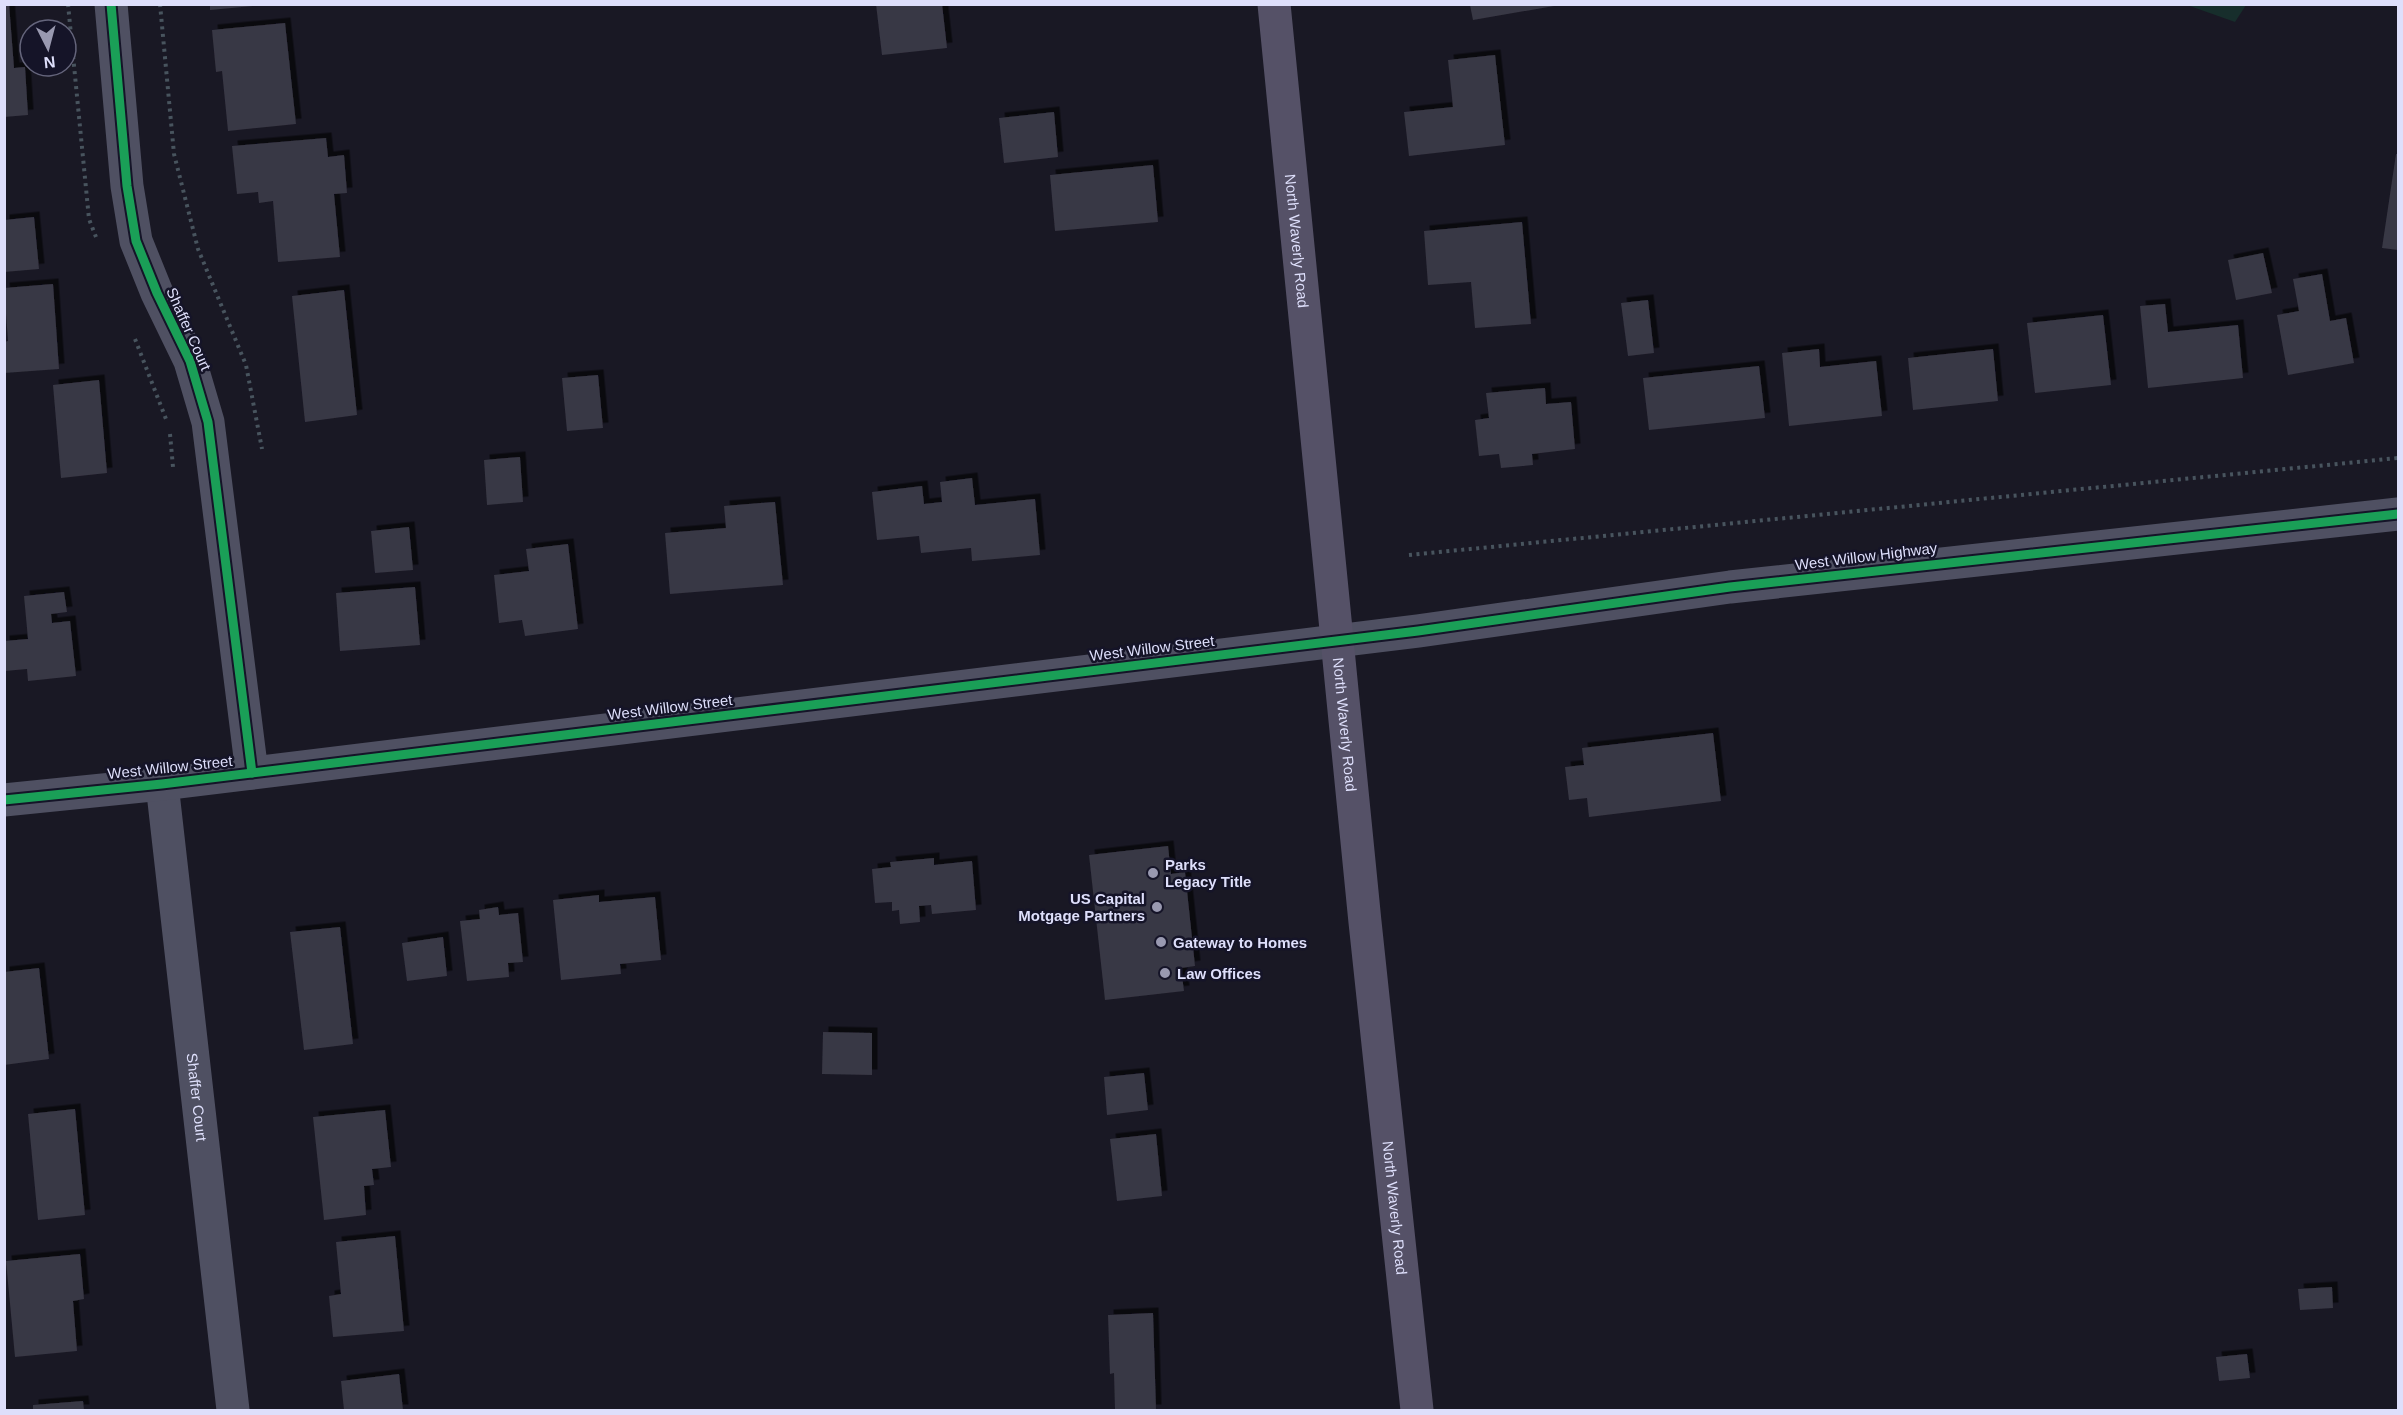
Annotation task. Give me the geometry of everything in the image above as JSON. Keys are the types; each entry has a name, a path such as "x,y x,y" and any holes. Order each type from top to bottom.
{"main road":[{"name":"North Waverly Road","path":"1274,4 1339,640 1365,922 1417,1410"}],"street":[{"name":"Shaffer Court","path":"111,4 126,179 136,241 157,293 190,361 208,422 252,773"},
{"name":"West Willow Highway","path":"1339,640 1730,587 2398,514"},
{"name":"West Willow Street","path":"4,800 162,784 1339,640"},
{"name":"Shaffer Court","path":"162,784 233,1410"}],"path":[{"path":"160,4 174,154 198,249 246,365 262,449"},
{"path":"1408,555 2398,458"}],"green space":[{"path":"2187,5 2246,5 2235,22"}],"building":[{"path":"4,4 9,4 14,68 18,68 18,78 26,78 28,115 4,117"},
{"path":"210,4 253,4 253,6 210,10"},
{"path":"876,4 942,4 947,48 882,55"},
{"path":"1470,5 1554,5 1554,6 1473,20"},
{"path":"285,23 296,124 228,131 222,71 216,72 212,30"},
{"path":"1495,55 1505,145 1409,156 1404,112 1453,107 1448,60"},
{"path":"1054,112 1058,157 1004,163 999,118"},
{"path":"326,138 328,157 344,155 347,193 334,194 340,257 278,262 273,201 259,203 258,192 237,194 232,146"},
{"path":"2396,154 2398,154 2398,250 2382,248"},
{"path":"1153,165 1158,222 1055,231 1050,175"},
{"path":"34,217 39,269 4,272 4,220"},
{"path":"1522,222 1531,324 1475,328 1471,282 1428,285 1424,231"},
{"path":"2263,253 2272,293 2236,300 2228,260"},
{"path":"2322,274 2330,321 2346,318 2354,363 2288,375 2277,315 2299,311 2293,279"},
{"path":"53,284 59,369 4,373 4,342 8,341 4,288"},
{"path":"344,290 357,415 305,422 292,296"},
{"path":"1648,300 1654,353 1628,356 1621,303"},
{"path":"2165,304 2168,332 2238,325 2243,378 2148,388 2140,306"},
{"path":"2103,315 2111,385 2035,393 2027,323"},
{"path":"1819,349 1820,367 1876,361 1882,416 1789,426 1782,353"},
{"path":"1993,349 1998,401 1913,410 1908,358"},
{"path":"1759,366 1765,418 1649,430 1643,378"},
{"path":"598,375 603,428 567,431 562,378"},
{"path":"99,380 107,473 61,478 53,385"},
{"path":"1545,388 1546,404 1571,402 1575,449 1532,454 1533,465 1501,468 1499,454 1479,456 1475,420 1489,418 1486,393"},
{"path":"520,457 523,502 487,505 484,460"},
{"path":"972,478 975,505 1035,499 1040,555 972,561 971,548 921,553 919,536 877,540 872,492 922,486 924,504 942,502 940,482"},
{"path":"775,502 783,585 670,594 665,533 726,528 724,506"},
{"path":"409,527 413,570 375,573 371,531"},
{"path":"568,544 578,629 525,636 522,620 499,623 494,575 529,571 526,549"},
{"path":"415,587 420,645 340,651 336,593"},
{"path":"64,592 67,612 51,614 52,623 70,621 76,676 28,681 27,669 5,671 4,641 28,639 24,596"},
{"path":"1713,733 1721,801 1589,817 1587,798 1569,800 1565,767 1584,765 1582,748"},
{"path":"1168,846 1171,874 1185,872 1195,966 1181,968 1184,991 1105,1000 1089,855"},
{"path":"934,858 934,865 972,861 976,910 932,914 931,905 919,906 920,922 900,924 899,910 892,911 892,902 875,903 872,869 891,867 890,862"},
{"path":"599,895 599,902 655,897 661,960 620,964 621,974 561,980 553,900"},
{"path":"498,907 499,915 518,913 523,962 508,963 509,977 467,981 460,921 480,919 479,910"},
{"path":"340,927 353,1044 304,1050 290,932"},
{"path":"443,937 447,976 407,981 402,943"},
{"path":"39,968 49,1059 4,1065 4,972"},
{"path":"823,1032 872,1033 872,1075 822,1074"},
{"path":"1144,1073 1148,1110 1107,1115 1104,1077"},
{"path":"75,1109 85,1215 38,1220 28,1114"},
{"path":"385,1110 391,1167 372,1169 374,1185 364,1186 366,1215 324,1220 313,1117"},
{"path":"1156,1134 1162,1196 1117,1201 1110,1139"},
{"path":"395,1236 404,1331 333,1337 329,1296 341,1294 336,1242"},
{"path":"80,1254 84,1299 73,1301 77,1351 15,1357 6,1261"},
{"path":"2332,1287 2333,1308 2300,1310 2298,1289"},
{"path":"1153,1313 1156,1410 1115,1410 1114,1373 1110,1374 1108,1315"},
{"path":"2247,1354 2250,1378 2219,1381 2216,1357"},
{"path":"399,1374 403,1410 344,1410 341,1381"},
{"path":"83,1401 84,1410 33,1410 33,1405"}],"cycle path":[{"path":"111,4 127,186 136,241 157,293 190,361 208,422 252,773"},
{"path":"4,800 162,784 1418,631 1730,587 2398,514"}],"place":[{"name":"Parks Legacy Title","path":"1153,873"},
{"name":"US Capital Motgage Partners","path":"1157,907"},
{"name":"Gateway to Homes","path":"1161,942"},
{"name":"Law Offices","path":"1165,973"}]}
